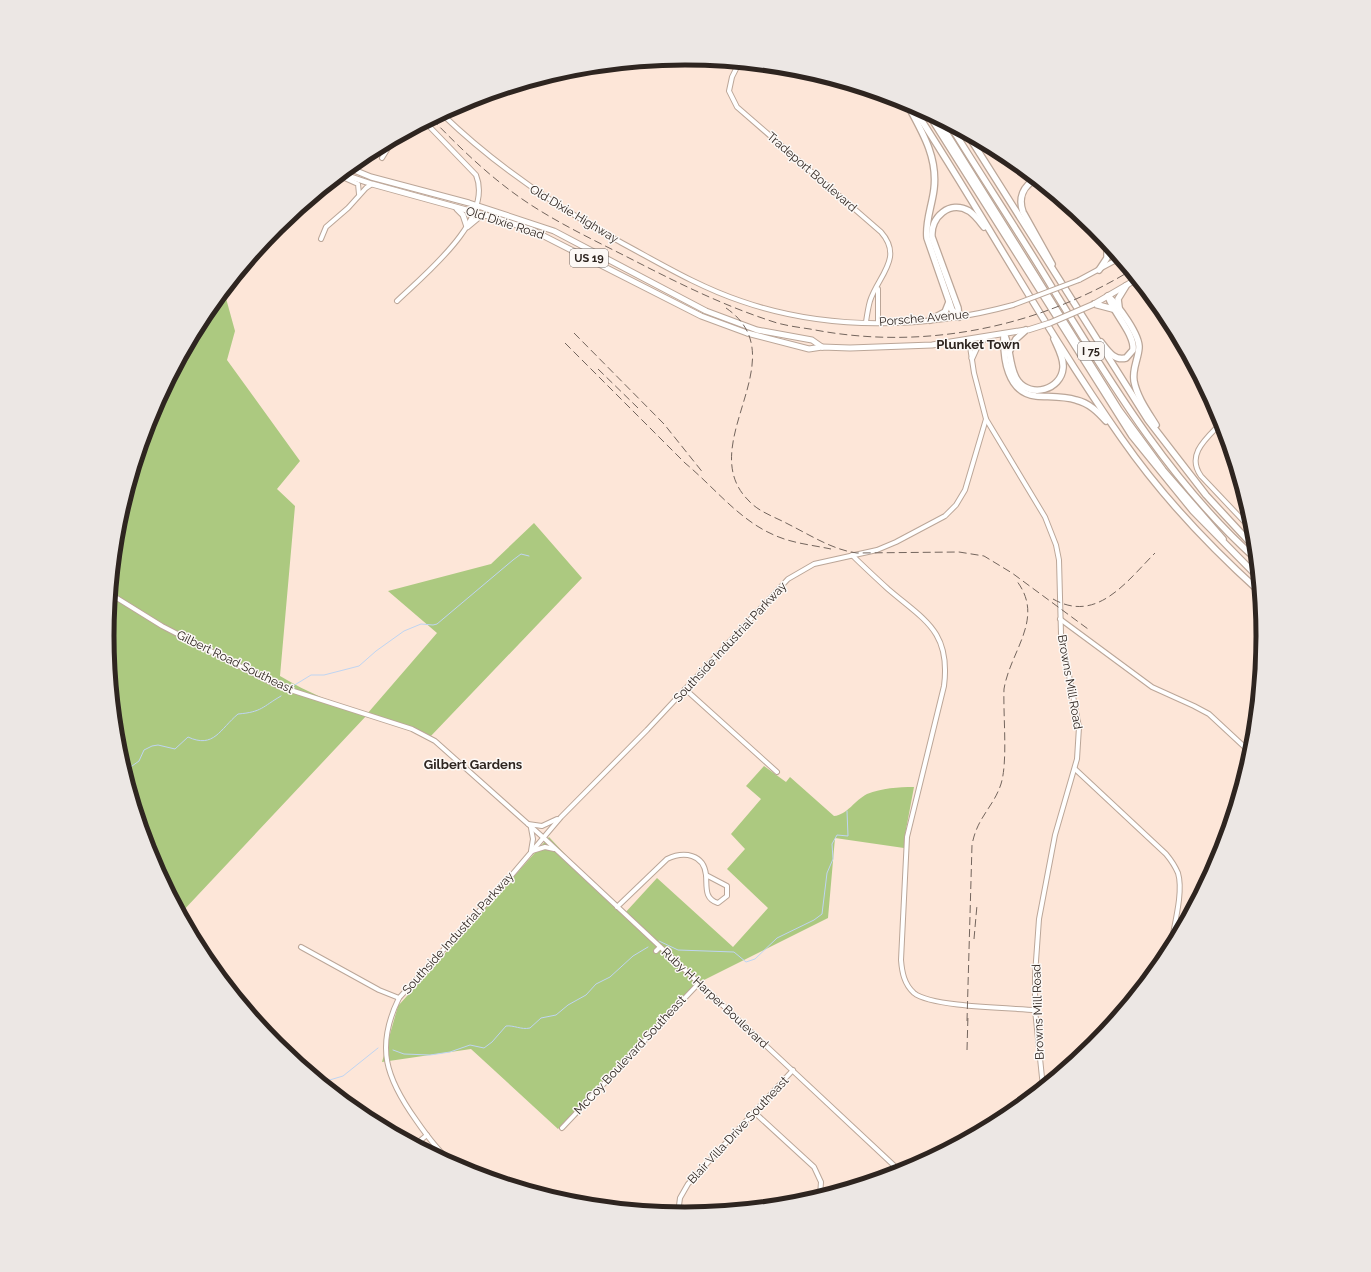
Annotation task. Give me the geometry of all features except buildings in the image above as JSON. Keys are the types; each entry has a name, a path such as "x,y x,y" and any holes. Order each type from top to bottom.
{"highway":[{"path":"911,111 930,149 933,160 934,187 927,229 927,238 952,310 959,317"},
{"path":"917,114 1044,319 1122,439"},
{"name":"I 75","path":"933,122 1128,430 1174,489 1226,546 1253,572"},
{"path":"942,126 1119,410 1163,470 1222,537 1226,546"},
{"name":"I 75","path":"955,133 1098,363 1142,429 1188,489 1251,554"},
{"path":"972,142 1136,403 1167,446 1210,500 1249,541"},
{"path":"1032,182 1024,190 1021,198 1022,208 1066,291"},
{"path":"959,317 958,308 932,237 932,227 936,218 949,209 964,209 974,215 1000,247"},
{"path":"1099,270 1107,258 1106,251"},
{"path":"1084,320 1112,355 1118,358 1126,358 1133,350 1133,344 1116,308 1118,299 1126,286"},
{"path":"1108,296 1139,344 1134,369 1136,388 1167,446"},
{"path":"930,320 945,312 949,306 949,300"},
{"path":"1094,304 1116,308"},
{"path":"1004,334 1015,375 1023,386 1039,390 1049,388 1057,382 1062,373 1063,363 1044,319"},
{"path":"1010,352 1013,342 1027,330"},
{"path":"1004,334 1008,372 1016,386 1031,395 1069,398 1085,403 1097,411 1122,439 1156,483 1194,528 1254,586"}],"main road":[{"name":"Old Dixie Road","path":"355,170 371,177 476,205 554,231 706,311 757,330 812,340 822,347"},
{"name":"Old Dixie Road","path":"347,177 486,215 542,234 701,316 763,338 809,349 822,347"},
{"path":"455,207 462,213 467,227 479,217 486,215"},
{"name":"US 19","path":"822,347 912,346 986,338 1027,330 1094,304 1133,281"},
{"path":"972,358 977,347 986,338"}],"street":[{"name":"Tradeport Boulevard","path":"737,67 732,77 729,91 737,107 885,236 890,245 890,260 880,283 870,300 866,322"},
{"name":"Old Dixie Highway","path":"446,118 470,141 506,170 528,187 578,220 688,280 721,294"},
{"path":"397,302 463,234 476,205 479,186 476,175 429,126"},
{"path":"382,158 388,149"},
{"path":"346,177 358,184 360,188 359,194"},
{"path":"321,239 326,227 348,208 359,194 372,184"},
{"name":"Porsche Avenue","path":"721,294 761,308 830,320 866,322 930,320 959,317 1013,305 1079,280 1115,260"},
{"name":"Tradeport Boulevard","path":"878,322 877,300 880,283"},
{"name":"Browns Mill Road","path":"969,340 986,419 1052,531 1059,560 1060,619 1064,649 1079,727 1079,748 1075,769 1055,835 1043,889 1036,948 1035,1010 1042,1081"},
{"name":"Southside Industrial Parkway","path":"442,1152 427,1136 401,1099 391,1080 387,1064 386,1036 390,1019 399,998 505,883 561,817 685,689 788,579 814,564 877,550 896,542 938,521 951,510 960,500 965,490 986,419"},
{"path":"1217,428 1198,448 1195,458 1196,467 1201,476 1246,523"},
{"path":"852,556 927,621 939,639 945,660 944,686 907,837 901,960 904,979 915,993 931,1001 1035,1010"},
{"name":"Gilbert Road Southeast","path":"116,598 162,626 278,686 365,714"},
{"path":"1060,619 1152,687 1209,714 1246,748"},
{"path":"685,689 777,772"},
{"name":"Ruby H Harper Boulevard","path":"365,714 402,724 424,734 444,748 556,849 896,1167"},
{"path":"1075,769 1174,863 1178,873 1180,891 1173,933"},
{"name":"Southside Industrial Parkway","path":"528,824 542,826 561,817"},
{"path":"528,824 533,837 531,851 545,847 556,849"},
{"path":"617,907 667,859 674,856 695,857 704,864 707,896 711,901 718,903 727,896 727,886 706,875"},
{"path":"656,951 660,946"},
{"path":"301,947 379,990 399,998"},
{"name":"McCoy Boulevard Southeast","path":"562,1128 699,983"},
{"name":"Blair Villa Drive Southeast","path":"679,1207 680,1198 688,1184 793,1070"},
{"path":"754,1112 814,1167 821,1182 820,1191"},
{"path":"420,1141 427,1136"}],"green space":[{"path":"226,297 235,331 227,360 300,461 277,489 295,506 280,676 322,698 367,714 437,633 388,591 491,564 534,523 582,578 429,738 367,715 184,909 173,889 145,820 125,747 119,711 116,673 114,636 116,599 119,561 125,525 145,452 173,383 191,350"},
{"path":"764,766 786,782 790,777 834,816 843,813 867,794 878,790 914,787 904,848 835,838 828,918 700,982 558,1129 471,1049 382,1062 398,1006 549,837 594,885 624,914 657,878 733,947 768,908 727,869 745,849 731,834 761,799 746,786"}],"waterway":[{"path":"293,686 311,675 324,675 359,666 376,651 404,631 421,624 437,624 521,554 529,556"},
{"path":"130,767 139,761 144,750 152,746 158,745 175,749 188,737 204,741 210,739 216,736 238,714 257,710 281,696"},
{"path":"659,941 678,950 734,952 746,962 755,959 777,938 814,920 822,914 827,873 833,859 832,844 837,835 848,836 847,811"},
{"path":"393,1050 404,1054 430,1055 450,1052 470,1045 484,1048 492,1042 506,1026 530,1028 541,1018 556,1015 568,1005 586,995 596,984 610,977 633,956 648,947"},
{"path":"328,1081 343,1076 378,1048"}],"railway":[{"path":"436,123 467,154 504,186 557,221 685,286 735,308 783,325 851,335 893,337 934,336 975,330 1016,321 1055,308 1093,291 1126,273"},
{"path":"726,308 746,328 752,351 750,376 736,429 732,454 735,479 753,505 767,514 822,542 839,549 857,553 959,552 984,556 1012,573 1088,629"},
{"path":"574,333 664,424 704,474"},
{"path":"565,343 685,463 749,521 761,529 781,538 831,549"},
{"path":"598,369 638,408"},
{"path":"1053,599 1069,605 1084,606 1097,603 1110,596 1122,586 1155,553"},
{"path":"967,1021 972,845 974,835 981,820 994,800 1001,784 1005,751 1004,689 1007,675 1024,634 1027,621 1028,608 1024,594 1016,580"},
{"path":"974,939 977,905"},
{"path":"967,1050 968,1015"}],"district":[{"name":"Plunket Town","path":"978,344"},
{"name":"Gilbert Gardens","path":"473,764"}]}
